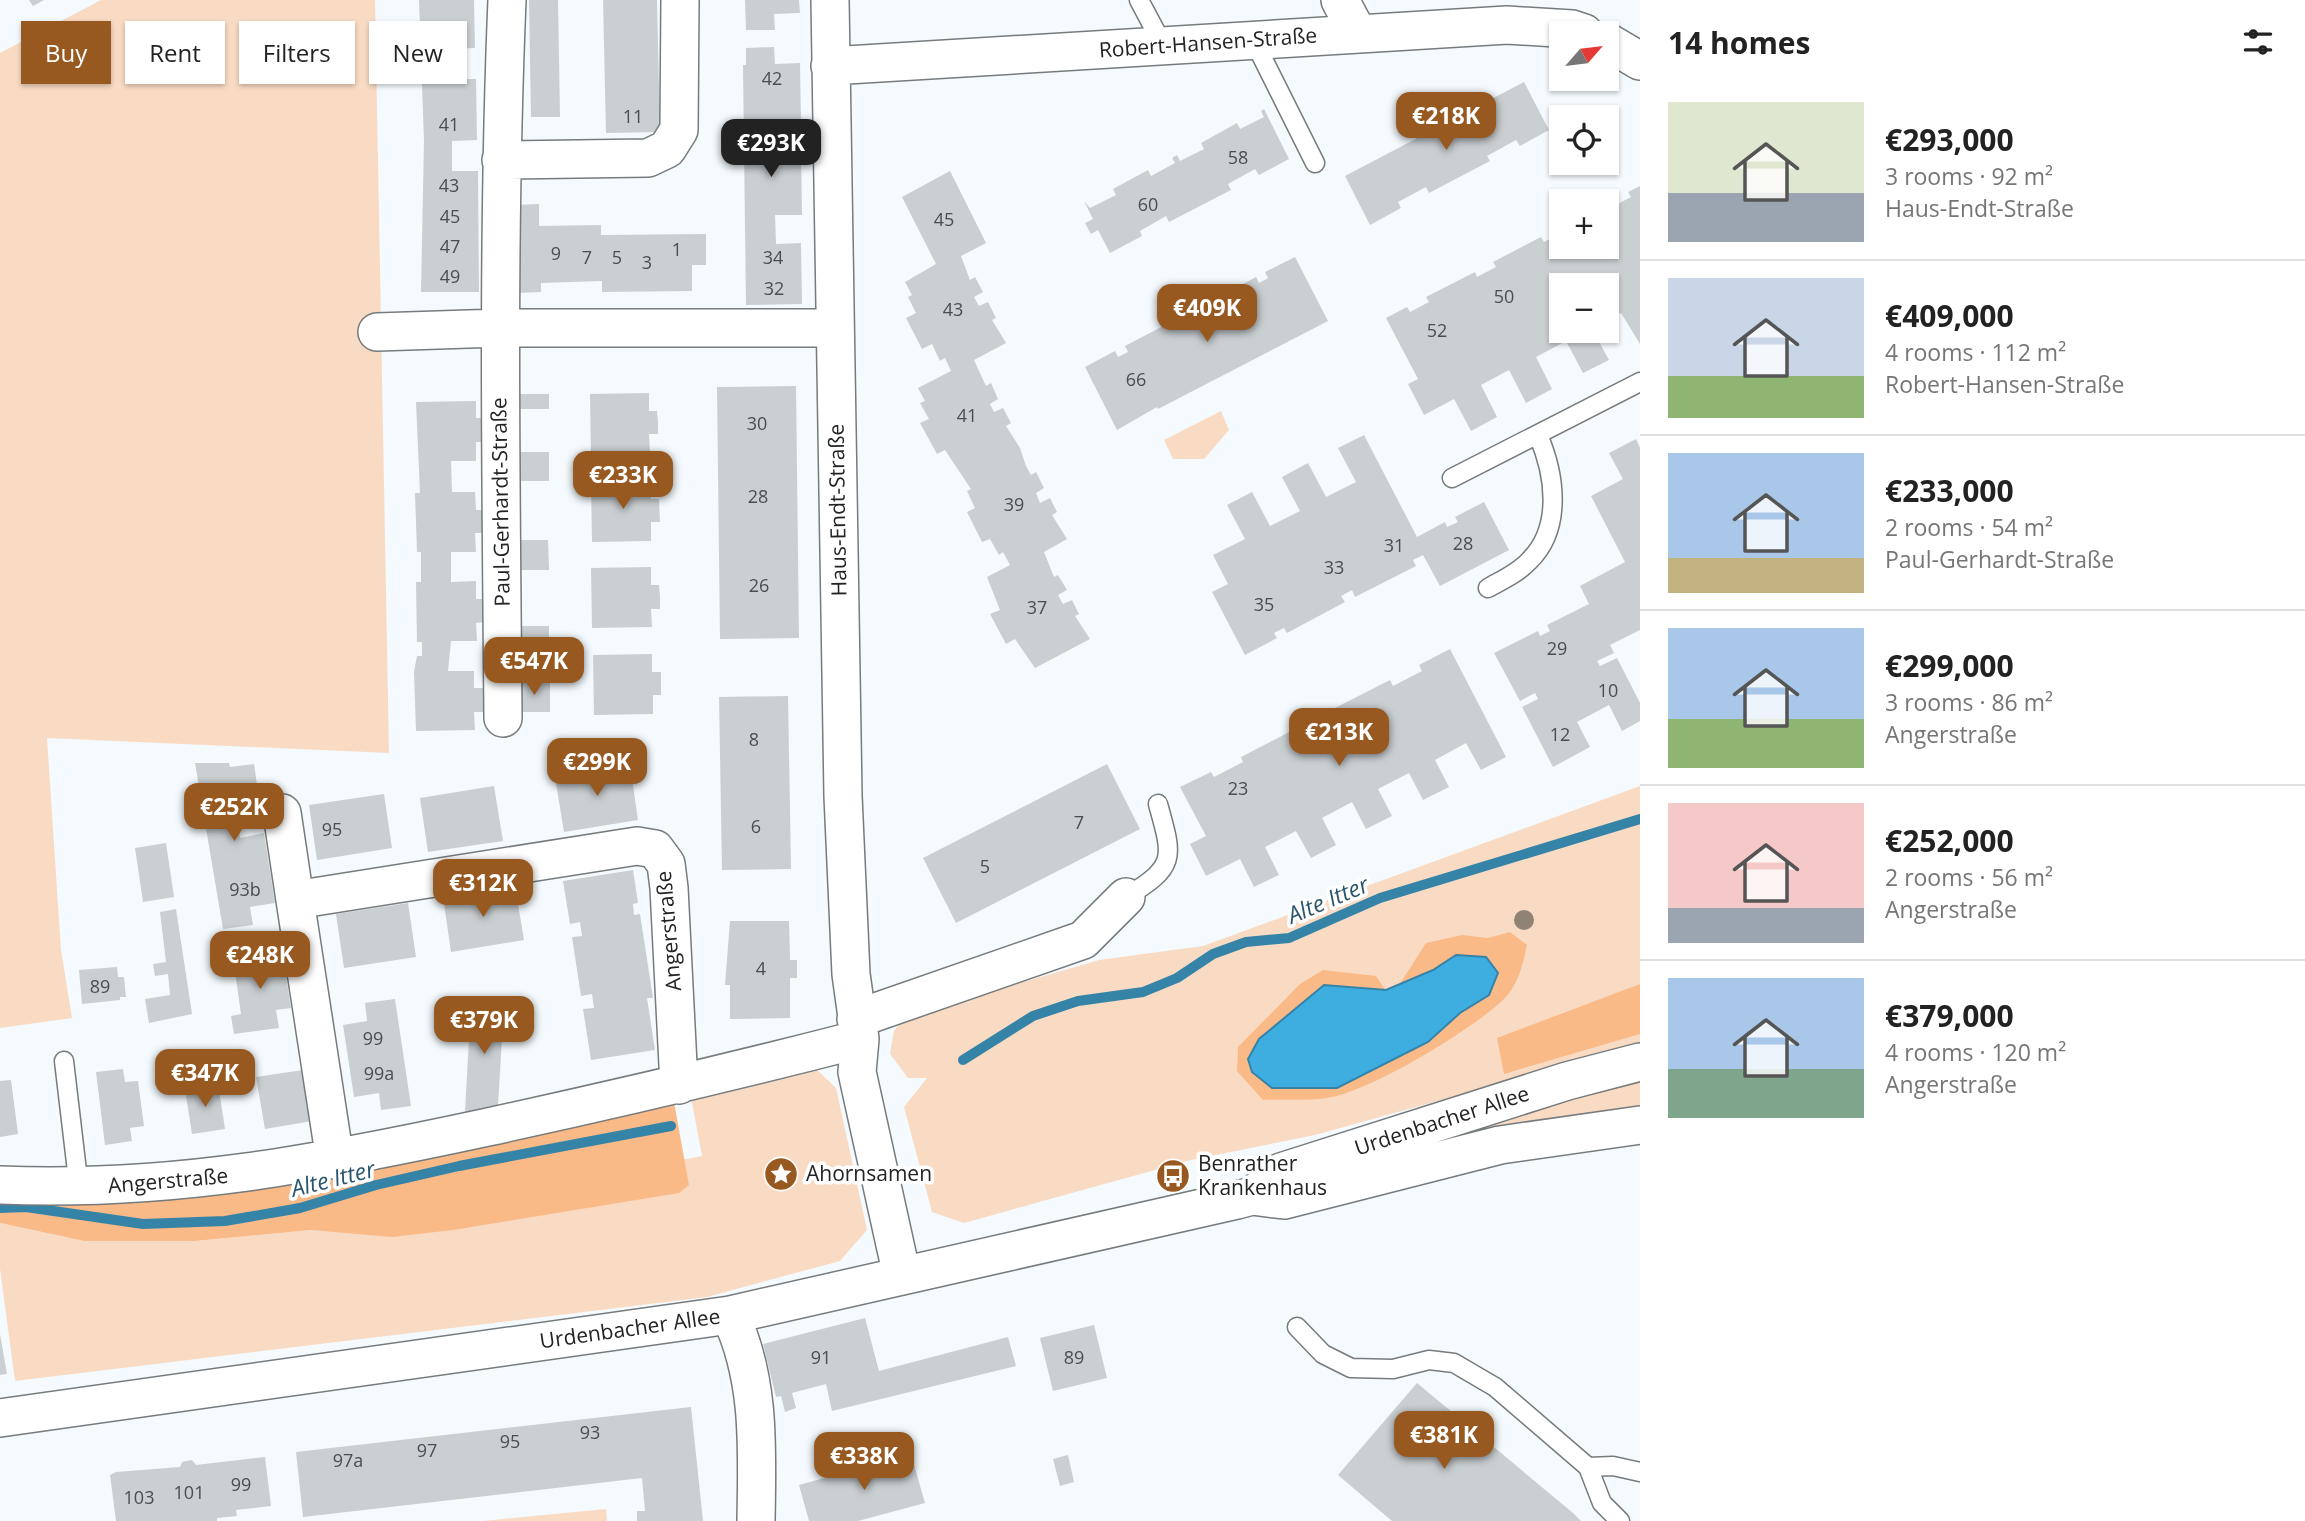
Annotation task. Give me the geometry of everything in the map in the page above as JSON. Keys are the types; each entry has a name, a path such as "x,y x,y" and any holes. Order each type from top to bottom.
{"street":[{"name":"Paul-Gerhardt-Straße","path":"503,718 499,328 501,160 508,0"},
{"path":"501,160 648,158 667,149 679,130 680,0"},
{"name":"Haus-Endt-Straße","path":"830,0 843,796 851,974 858,1029 857,1072 902,1276"},
{"path":"1340,0 1357,32"},
{"name":"Robert-Hansen-Straße","path":"830,66 1164,47 1357,32 1507,24 1549,27"},
{"path":"1619,49 1640,61"},
{"path":"377,332 499,328 834,328"},
{"path":"282,813 335,1160"},
{"name":"Angerstraße","path":"295,900 637,846 655,849 666,863 679,1085"},
{"path":"858,1029 1083,940 1126,897"},
{"name":"Angerstraße","path":"0,1185 79,1188 193,1181 335,1160 679,1085 858,1029"},
{"name":"Urdenbacher Allee","path":"1252,1196 1281,1172 1567,1081 1640,1062"},
{"name":"Urdenbacher Allee","path":"0,1418 730,1315 1154,1221 1252,1196 1284,1200 1500,1145 1640,1125"},
{"path":"730,1315 741,1336 757,1411 756,1521"}],"lane":[{"path":"1139,0 1164,47"},
{"path":"1254,41 1315,163"},
{"path":"1452,478 1640,382"},
{"path":"1488,588 1528,562 1543,544 1549,528 1551,475 1538,435"},
{"path":"1126,897 1157,878 1168,861 1168,838 1158,804"},
{"path":"64,1061 79,1188"},
{"path":"1297,1327 1323,1354 1351,1368 1393,1369 1429,1360 1454,1363 1495,1387 1588,1467 1602,1503 1620,1521"},
{"path":"1588,1467 1613,1466 1640,1472"}],"shaded area":[{"path":"101,0 375,0 375,21 369,21 369,84 377,84 389,753 47,738 61,950 72,1018 0,1028 0,53 21,42 21,84 111,84 111,21 61,21"},
{"path":"1221,411 1229,430 1204,459 1173,459 1164,440"},
{"path":"1640,786 1640,1045 1315,1135 1191,1160 964,1223 932,1212 904,1107 927,1078 908,1078 890,1054 894,1031 904,1017 1099,960 1203,946"},
{"path":"1510,932 1527,945 1519,974 1504,999 1446,1042 1393,1072 1345,1094 1327,1098 1263,1100 1237,1071 1238,1047 1300,984 1323,970 1376,976 1386,991 1324,985 1252,1072 1337,1088 1428,1042 1460,1013 1489,995 1456,955 1433,970 1399,985 1426,943 1462,935 1488,938"},
{"path":"1640,984 1640,1034 1504,1074 1497,1038"},
{"path":"810,1063 836,1088 867,1230 840,1261 707,1297 15,1381 0,1269 0,1223 84,1241 195,1241 311,1230 702,1156 690,1092"},
{"path":"1640,1078 1640,1113 1305,1186 1465,1126"},
{"path":"674,1102 689,1185 679,1193 453,1230 392,1237 311,1230 195,1241 84,1241 0,1223 0,1199"},
{"path":"606,1509 607,1521 483,1521"}],"water":[{"path":"1456,955 1486,957 1498,973 1489,995 1460,1013 1428,1042 1337,1088 1272,1088 1252,1072 1248,1059 1259,1039 1324,985 1386,990 1433,970"}],"building":[{"path":"29,0 44,0 33,6"},
{"path":"419,0 474,0 475,48 467,48 467,21 420,21"},
{"path":"529,0 558,0 560,117 531,117"},
{"path":"603,0 657,0 660,132 606,133"},
{"path":"745,0 799,0 800,13 774,14 775,30 746,30"},
{"path":"774,47 775,64 800,63 801,124 775,124 775,154 801,153 802,215 775,215 776,244 801,243 802,304 746,305 743,65 746,65 746,48"},
{"path":"467,79 476,79 477,140 452,141 452,171 478,171 479,292 421,292 424,141 422,84 467,84"},
{"path":"1524,82 1549,130 1520,146 1516,140 1487,156 1490,161 1429,193 1426,187 1398,202 1401,208 1370,225 1345,176"},
{"path":"1264,109 1289,159 1259,175 1255,169 1228,184 1231,190 1169,222 1166,216 1140,231 1142,236 1110,253 1098,230 1091,234 1085,223 1093,219 1084,201 1090,208 1116,195 1113,189 1148,170 1151,176 1175,163 1172,158 1177,155 1180,161 1204,149 1201,143 1237,123 1240,129 1264,117 1261,111"},
{"path":"950,171 986,243 961,256 970,280 975,277 983,292 974,297 979,306 988,302 996,318 992,320 1006,343 974,360 986,386 991,383 998,399 990,404 994,412 1003,408 1011,423 1006,426 1020,448 1026,466 1031,475 1036,472 1044,488 1036,493 1040,503 1050,498 1057,512 1052,515 1067,539 1044,552 1054,577 1058,575 1067,590 1058,595 1063,604 1072,600 1079,614 1075,616 1090,639 1035,668 1015,639 1006,644 990,614 1000,610 987,577 1010,565 1003,552 999,555 990,539 982,542 967,512 975,508 967,491 971,489 945,450 937,454 920,423 929,419 920,403 925,401 918,388 951,371 945,358 940,361 932,344 922,349 906,318 916,313 908,297 912,295 905,282 936,264 902,197"},
{"path":"1640,186 1640,344 1621,313 1619,314 1619,273 1549,273 1549,343 1562,343 1536,357 1552,389 1526,403 1509,370 1481,385 1497,417 1471,431 1454,399 1424,415 1408,384 1418,379 1386,318 1407,307 1410,312 1429,302 1426,297 1475,272 1477,277 1496,267 1493,262 1541,237 1544,242 1549,239 1549,259 1619,259 1619,203 1631,197 1628,192"},
{"path":"539,204 539,226 601,225 601,235 706,234 706,265 692,265 692,291 602,292 602,281 541,283 541,292 516,293 513,205"},
{"path":"1295,257 1328,321 1117,430 1085,367 1115,351 1118,357 1128,352 1125,346 1186,314 1189,320 1198,316 1195,310 1256,277 1259,283 1268,278 1265,272"},
{"path":"1567,343 1600,343 1609,360 1583,373"},
{"path":"796,386 799,638 720,639 717,387"},
{"path":"649,393 649,411 657,411 658,422 658,434 649,434 650,453 591,454 590,394"},
{"path":"520,394 549,394 549,409 520,409"},
{"path":"476,401 476,418 484,418 484,442 476,442 476,461 451,461 452,492 475,492 476,510 484,510 484,533 475,533 476,552 451,552 451,582 476,581 476,599 485,599 485,622 476,623 477,641 451,641 448,671 474,671 474,688 483,688 483,712 474,712 475,730 416,731 414,672 417,656 422,656 422,642 417,642 416,582 421,582 421,552 417,552 415,493 420,493 416,402"},
{"path":"1364,435 1417,537 1445,522 1447,527 1458,522 1455,517 1484,502 1509,550 1440,586 1423,555 1413,560 1416,566 1355,597 1352,590 1341,596 1345,602 1287,633 1284,628 1274,633 1277,638 1245,655 1212,592 1228,584 1213,555 1245,539 1227,505 1252,492 1270,526 1300,511 1282,477 1308,463 1326,497 1356,482 1338,448"},
{"path":"1636,439 1640,448 1640,630 1610,645 1614,653 1597,661 1600,666 1617,658 1640,703 1640,721 1622,731 1609,705 1577,722 1590,747 1553,767 1522,707 1538,699 1535,693 1520,701 1494,653 1538,631 1540,636 1550,631 1547,625 1589,604 1580,586 1625,562 1591,496 1623,479 1609,453"},
{"path":"518,452 549,452 549,481 519,481"},
{"path":"651,481 651,499 659,499 660,522 651,522 651,541 592,542 591,482"},
{"path":"519,540 548,540 549,570 520,570"},
{"path":"651,567 651,585 659,585 660,597 660,609 651,609 652,627 592,628 591,568"},
{"path":"520,626 549,626 549,657 520,657"},
{"path":"1450,649 1506,757 1481,770 1466,743 1435,760 1449,787 1423,800 1409,773 1378,789 1392,816 1366,829 1352,802 1322,818 1336,845 1311,858 1296,831 1265,847 1279,875 1254,887 1240,859 1206,876 1190,844 1206,836 1180,787 1211,772 1214,777 1243,762 1241,757 1301,726 1304,733 1333,718 1329,711 1390,680 1393,686 1422,671 1419,665"},
{"path":"652,654 652,672 661,672 661,695 653,695 653,714 594,715 593,655"},
{"path":"519,682 550,683 550,712 519,712"},
{"path":"788,696 791,869 722,870 719,697"},
{"path":"195,763 229,763 230,767 254,764 259,799 234,803 240,838 264,833 275,903 250,907 253,925 223,929"},
{"path":"1107,764 1140,829 956,923 923,858"},
{"path":"630,765 638,820 564,832 555,777"},
{"path":"494,786 503,841 428,852 420,798"},
{"path":"384,794 392,848 317,860 309,805"},
{"path":"166,843 174,897 143,902 135,848"},
{"path":"633,870 638,903 633,904 634,915 640,914 653,998 647,998 655,1050 591,1060 583,1009 594,1008 592,994 581,996 572,937 582,936 580,922 570,924 563,881"},
{"path":"515,886 524,940 451,952 443,897"},
{"path":"408,903 416,957 344,968 336,914"},
{"path":"176,909 192,1014 149,1023 145,999 170,995 168,974 155,976 153,964 166,962 160,912"},
{"path":"730,921 789,921 790,960 797,960 797,978 790,978 790,1018 730,1019 730,985 725,985"},
{"path":"282,950 291,1008 276,1010 279,1028 234,1034 231,1016 241,1014 233,958"},
{"path":"117,967 118,977 124,977 126,997 82,1004 79,970"},
{"path":"395,999 411,1106 381,1110 379,1093 354,1097 343,1025 367,1021 365,1003"},
{"path":"471,1003 504,1005 498,1105 465,1112"},
{"path":"123,1069 125,1082 138,1081 144,1126 130,1128 132,1141 105,1145 96,1072"},
{"path":"303,1070 312,1121 265,1129 256,1077"},
{"path":"11,1080 18,1134 0,1137 0,1081"},
{"path":"218,1084 225,1129 192,1134 185,1089"},
{"path":"865,1318 879,1371 1008,1337 1016,1366 832,1411 826,1384 792,1393 796,1408 785,1412 781,1396 776,1397 763,1344"},
{"path":"1094,1325 1107,1378 1053,1391 1040,1338"},
{"path":"0,1334 7,1374 0,1375"},
{"path":"1417,1383 1581,1521 1392,1521 1338,1475"},
{"path":"691,1407 703,1521 637,1521 637,1511 645,1511 642,1478 303,1517 296,1452"},
{"path":"911,1454 925,1503 858,1521 809,1521 799,1485"},
{"path":"1068,1455 1074,1482 1060,1486 1053,1459"},
{"path":"265,1457 271,1506 236,1510 237,1516 217,1518 217,1521 116,1521 110,1475 116,1472 180,1467 182,1462 192,1460 196,1465"}],"waterway":[{"name":"Alte Itter","path":"963,1060 1033,1016 1078,1001 1143,992 1177,978 1213,954 1246,942 1289,938 1380,898 1640,819"},
{"name":"Alte Itter","path":"0,1208 26,1207 143,1224 225,1221 300,1208 376,1185 459,1166 671,1126"}],"place":[{"name":"Ahornsamen","path":"781,1174"},
{"name":"Benrather Krankenhaus","path":"1173,1176"}]}
